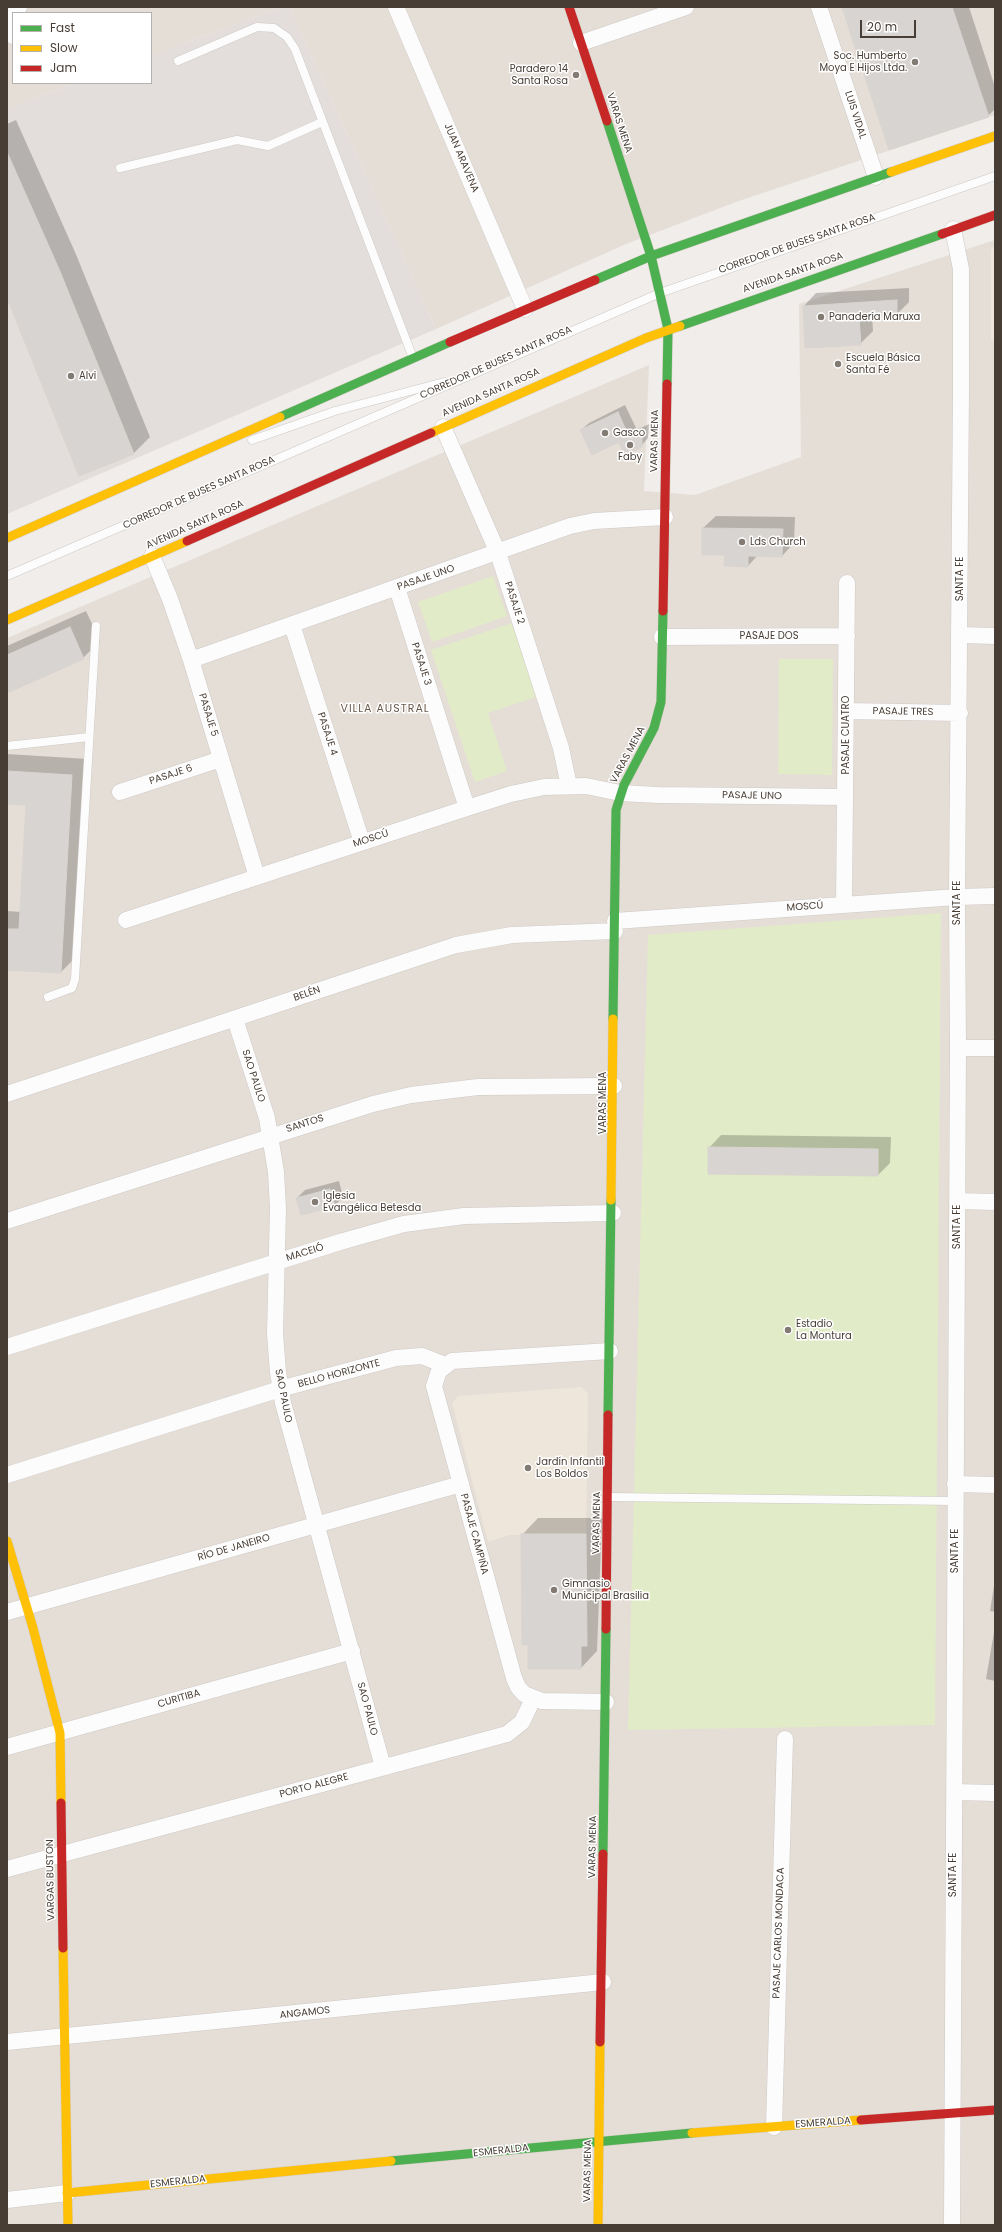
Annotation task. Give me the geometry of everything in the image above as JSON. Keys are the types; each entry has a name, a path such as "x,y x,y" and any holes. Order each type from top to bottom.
{"street":[{"path":"7,12 19,7"},
{"name":"JUAN ARAVENA","path":"396,7 525,309"},
{"name":"VARAS MENA","path":"570,7 651,256 668,329 661,702 657,720 620,793 616,810 613,1213 608,1497 603,1982 598,2225"},
{"path":"581,42 686,7"},
{"name":"LUIS VIDAL","path":"819,7 876,177"},
{"path":"7,22 12,34"},
{"path":"7,538 525,309 651,256 995,136"},
{"name":"AVENIDA SANTA ROSA","path":"7,620 668,329 995,215"},
{"name":"SANTA FE","path":"952,2225 961,269 953,229"},
{"name":"PASAJE 2","path":"443,427 498,553 561,748 569,786"},
{"name":"PASAJE UNO","path":"191,660 582,523 606,519 665,517"},
{"name":"PASAJE 5","path":"152,556 170,599 191,660 257,877"},
{"name":"PASAJE CUATRO","path":"844,905 847,583"},
{"name":"PASAJE 3","path":"397,588 467,808"},
{"name":"PASAJE 4","path":"292,625 362,842"},
{"path":"960,635 995,636"},
{"name":"PASAJE DOS","path":"662,637 846,636"},
{"name":"PASAJE TRES","path":"846,711 960,713"},
{"name":"PASAJE 6","path":"120,792 221,759"},
{"name":"MOSCÚ","path":"126,920 362,842 527,790 569,786 603,789 620,793"},
{"name":"PASAJE UNO","path":"620,793 658,795 846,797"},
{"name":"MOSCÚ","path":"615,926 844,905 957,897 995,896"},
{"name":"BELÉN","path":"7,1094 456,945 512,935 615,926"},
{"name":"SAO PAULO","path":"235,1019 271,1135 278,1208 276,1334 280,1390 383,1767"},
{"path":"958,1048 995,1048"},
{"name":"SANTOS","path":"7,1221 271,1135 373,1104 444,1090 478,1087 614,1086"},
{"path":"957,1202 995,1202"},
{"name":"MACEIÓ","path":"7,1347 379,1231 436,1219 491,1215 613,1213"},
{"path":"445,1365 460,1360 610,1352"},
{"name":"BELLO HORIZONTE","path":"7,1475 280,1390 396,1358 422,1356 445,1365"},
{"name":"PASAJE CAMPIÑA","path":"445,1365 435,1378 435,1394 514,1678 524,1694 533,1699"},
{"name":"RÍO DE JANEIRO","path":"7,1612 461,1484"},
{"path":"955,1484 995,1485"},
{"name":"VARGAS BUSTON","path":"7,1541 60,1733 68,2225"},
{"name":"CURITIBA","path":"7,1747 352,1651"},
{"path":"533,1699 555,1702 606,1702"},
{"name":"PORTO ALEGRE","path":"7,1869 512,1731 522,1722 533,1699"},
{"name":"PASAJE CARLOS MONDACA","path":"774,2127 785,1739"},
{"path":"954,1792 995,1793"},
{"name":"ANGAMOS","path":"7,2042 603,1982"},
{"name":"ESMERALDA","path":"7,2200 600,2141 995,2110"}],"lane":[{"path":"178,61 253,28 266,26 274,28 282,32 292,42 414,358"},
{"path":"120,168 237,140 268,146 322,122"},
{"name":"CORREDOR DE BUSES SANTA ROSA","path":"7,576 660,293 995,176"},
{"path":"202,453 262,437 364,402 468,376"},
{"path":"48,998 72,988 76,978 96,626"},
{"path":"7,746 89,737"},
{"path":"608,1497 955,1501"}],"shaded area":[{"path":"7,7 282,7 152,56 152,12 12,12 12,84 73,84 7,109"},
{"path":"282,7 289,7 436,329 7,514 7,109 73,84 152,84 152,56"},
{"path":"289,7 995,7 995,115 736,202 626,244 436,329"},
{"path":"995,240 995,2225 7,2225 7,638 649,365 644,491 695,495 801,457 799,304"},
{"path":"995,245 995,340 991,340 991,250"},
{"name":"Jardín Infantil Los Boldos","path":"582,1387 588,1394 586,1534 509,1535 488,1542 452,1403 458,1396"}],"green space":[{"path":"493,576 507,616 432,642 418,602"},
{"path":"512,623 536,697 488,713 507,771 475,782 431,650"},
{"path":"779,659 833,659 832,775 778,774"},
{"name":"Estadio La Montura","path":"941,913 935,1725 628,1730 648,935"}],"building":[{"name":"Soc. Humberto Moya E Hijos Ltda.","path":"842,7 952,7 989,117 889,150"},
{"name":"Alvi","path":"7,152 59,269 134,454 79,476 7,298"},
{"path":"897,300 897,315 859,317 861,345 805,348 803,306"},
{"name":"Gasco","path":"618,412 629,437 642,430 642,447 625,455 619,443 627,438 592,455 580,430"},
{"name":"Lds Church","path":"702,528 783,529 782,557 748,556 748,567 724,566 725,555 702,555"},
{"path":"70,627 84,659 7,693 7,655"},
{"path":"7,771 72,775 61,973 7,970 7,929 19,929 26,805 7,804"},
{"path":"708,1147 878,1149 878,1176 708,1174"},
{"name":"Iglesia Evangélica Betesda","path":"330,1189 335,1206 301,1215 296,1198"},
{"name":"Gimnasio Municipal Brasilia","path":"521,1534 586,1534 587,1646 581,1646 581,1669 528,1669 528,1645 522,1645"}],"traffic: fast":[{"path":"607,121 651,256 668,329 667,384"},
{"path":"595,280 651,256 891,172"},
{"path":"680,326 942,234"},
{"path":"280,417 450,342"},
{"path":"613,1019 616,810 624,785 654,728 661,702 663,611"},
{"path":"608,1415 611,1200"},
{"path":"603,1854 606,1629"},
{"path":"391,2161 692,2133"}],"traffic: slow":[{"path":"891,172 995,136"},
{"path":"431,433 646,338 680,326"},
{"path":"7,538 280,417"},
{"path":"7,620 187,541"},
{"path":"611,1200 613,1019"},
{"path":"7,1541 33,1628 60,1733 61,1803"},
{"path":"63,1948 68,2225"},
{"path":"598,2225 600,2042"},
{"path":"692,2133 861,2120"},
{"path":"67,2193 391,2161"}],"traffic: jam":[{"path":"569,7 607,121"},
{"path":"942,234 995,215"},
{"path":"450,342 595,280"},
{"path":"663,611 667,384"},
{"path":"187,541 431,433"},
{"path":"606,1629 608,1415"},
{"path":"61,1803 63,1948"},
{"path":"600,2042 603,1854"},
{"path":"861,2120 995,2110"}],"place":[{"name":"Soc. Humberto Moya E Hijos Ltda.","path":"915,62"},
{"name":"Paradero 14 Santa Rosa","path":"576,75"},
{"name":"Panadería Maruxa","path":"821,317"},
{"name":"Escuela Básica Santa Fé","path":"838,364"},
{"name":"Alvi","path":"71,376"},
{"name":"Gasco","path":"605,433"},
{"name":"Faby","path":"630,445"},
{"name":"Lds Church","path":"742,542"},
{"name":"Iglesia Evangélica Betesda","path":"315,1202"},
{"name":"Estadio La Montura","path":"788,1330"},
{"name":"Jardín Infantil Los Boldos","path":"528,1468"},
{"name":"Gimnasio Municipal Brasilia","path":"554,1590"}],"district":[{"name":"VILLA AUSTRAL","path":"385,709"}]}
